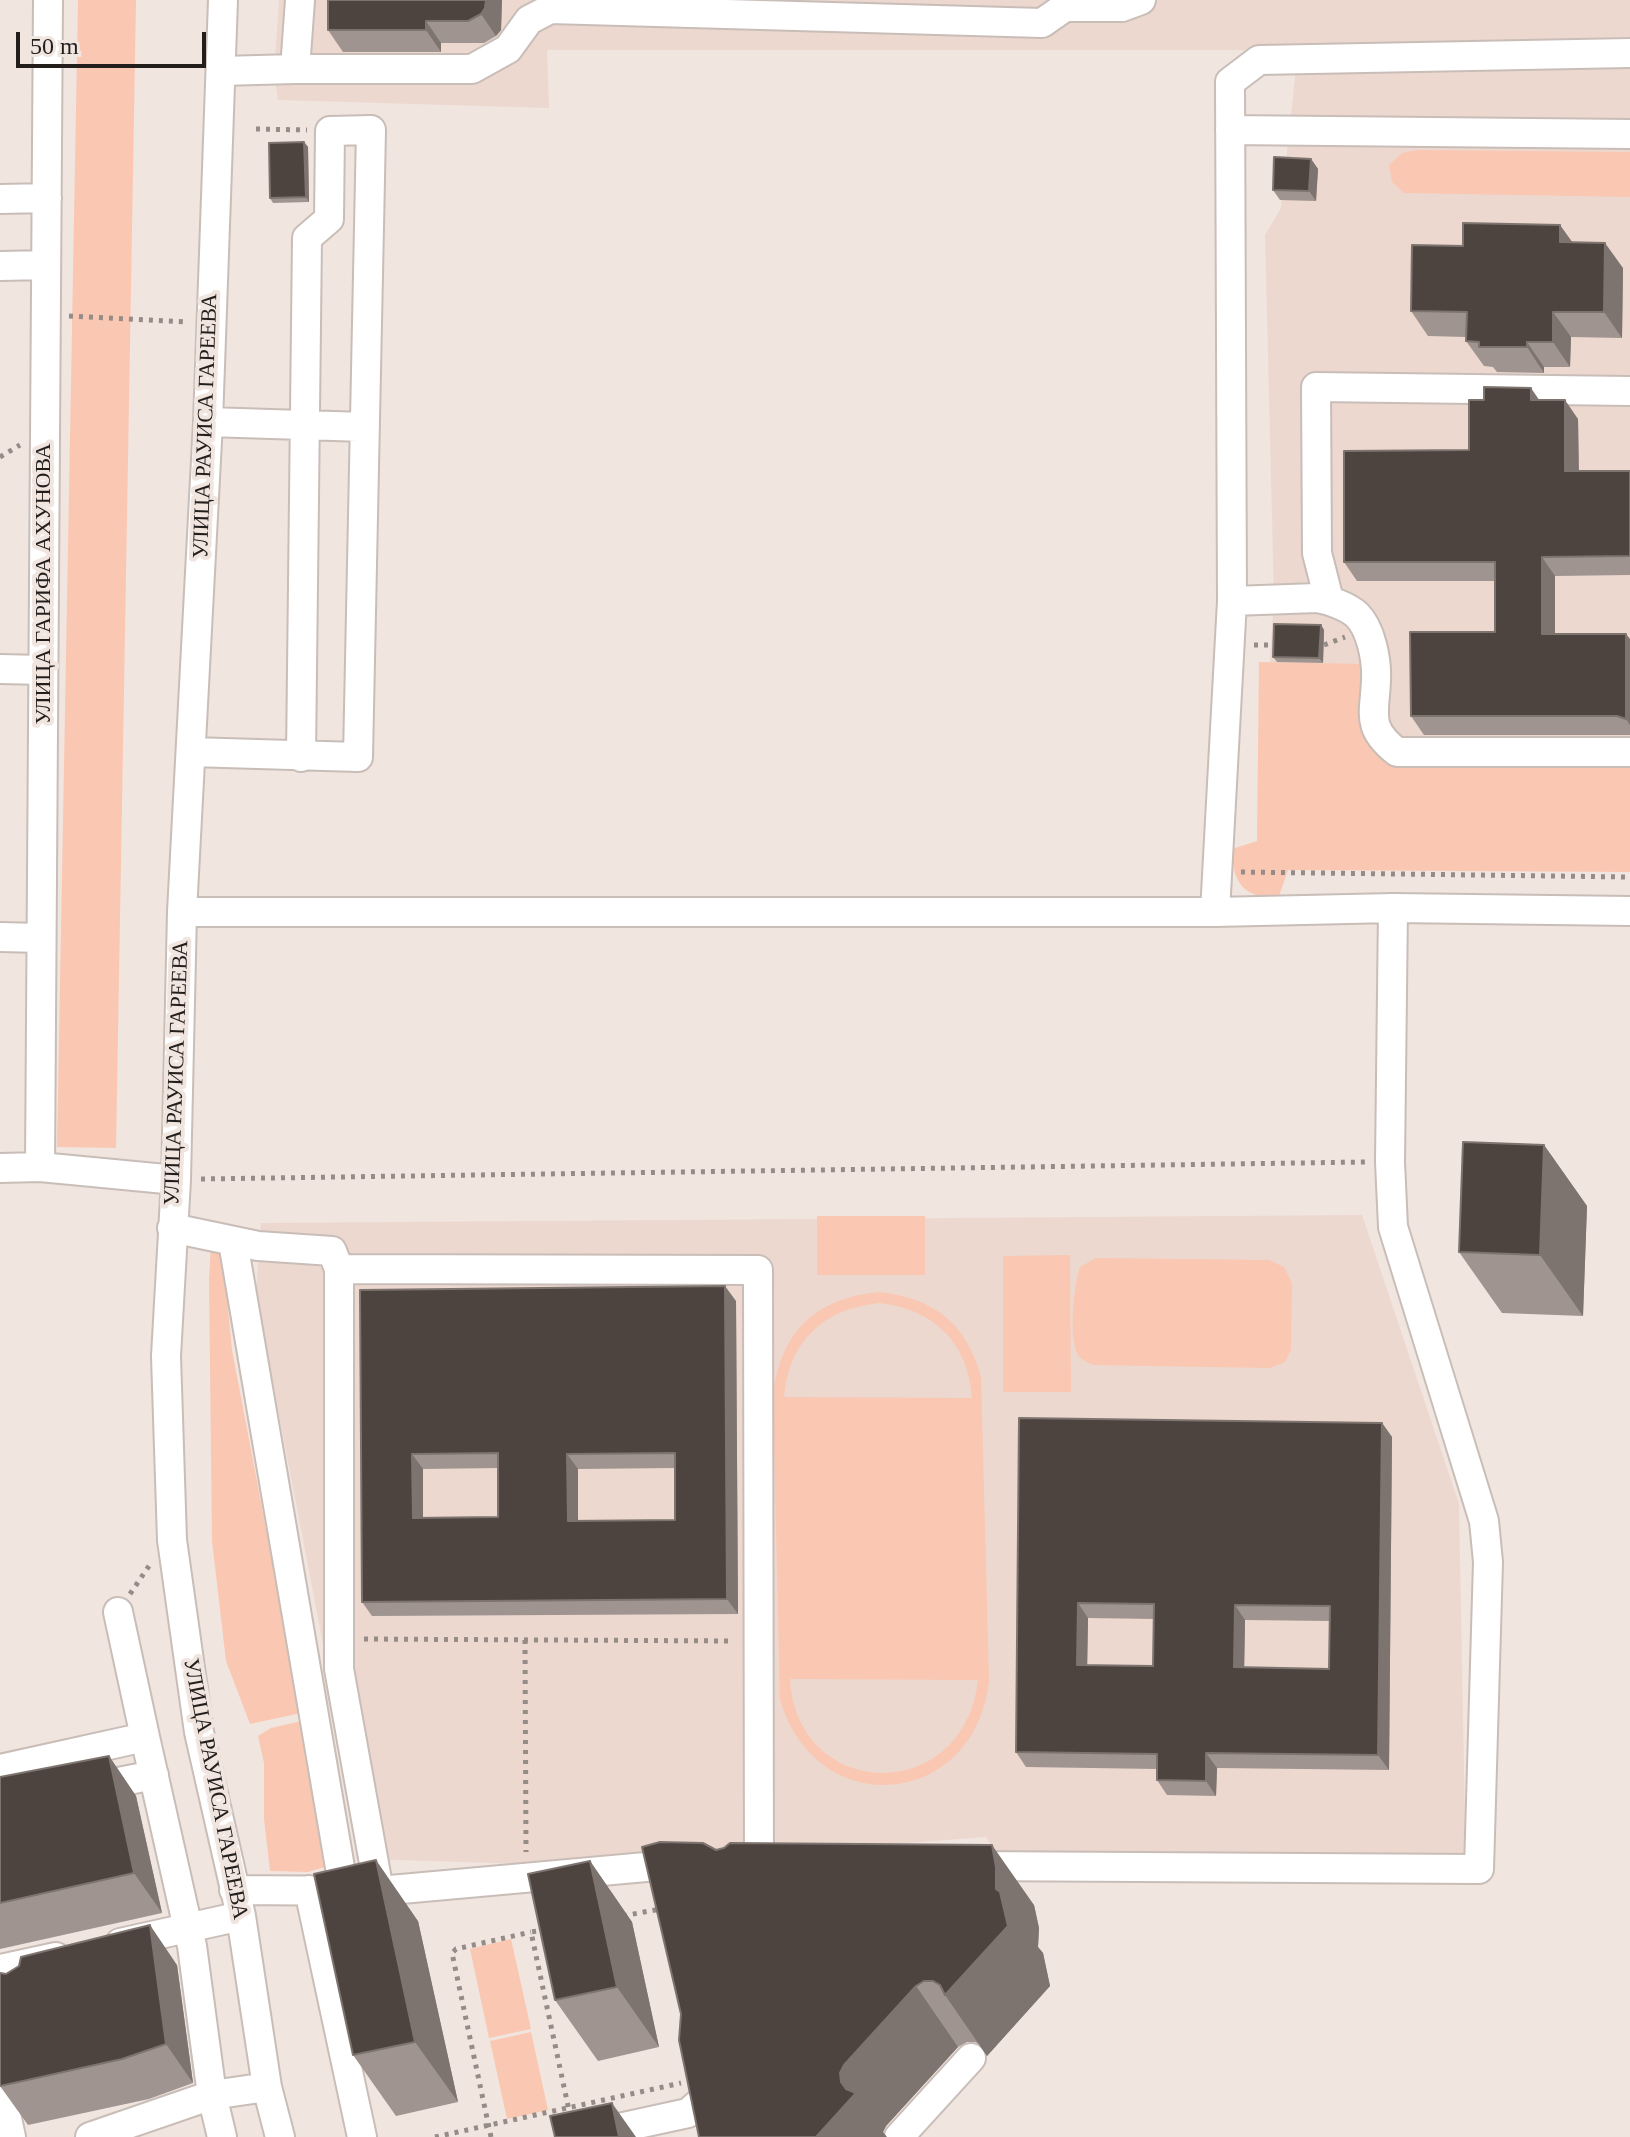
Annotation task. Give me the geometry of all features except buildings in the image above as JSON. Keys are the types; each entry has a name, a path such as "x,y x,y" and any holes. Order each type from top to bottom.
{"street":[{"name":"УЛИЦА ГАРИФА АХУНОВА","path":"40,1167 48,0"},
{"name":"УЛИЦА РАУИСА ГАРЕЕВА","path":"223,0 208,422 182,912 176,1180 166,1356 172,1540 199,1732 238,1903 267,2087 280,2137"},
{"path":"295,69 300,0"},
{"path":"221,71 472,69 508,49 529,20 550,9 1042,23 1065,4 1122,7 1141,0"},
{"path":"1215,912 1232,601 1230,82 1259,60 1630,53"},
{"path":"191,752 301,757 358,757 371,130 330,131 329,219 307,238 301,757"},
{"path":"1230,130 1630,134"},
{"path":"0,199 47,198"},
{"path":"0,266 46,265"},
{"path":"1329,600 1317,553 1316,387 1630,391"},
{"path":"208,422 365,427"},
{"path":"1232,601 1317,598 1329,600 1356,615 1366,630 1374,655 1374,721 1385,743 1397,752 1630,752"},
{"path":"0,669 43,670"},
{"path":"942,1866 1479,1869 1488,1562 1484,1521 1393,1227 1390,1162 1393,908"},
{"path":"182,912 1215,912 1393,908 1630,911"},
{"path":"0,937 41,938"},
{"path":"0,1168 40,1167 176,1180"},
{"path":"172,1228 233,1242 332,1251 339,1269 339,1669 379,1891"},
{"path":"233,1242 344,1891"},
{"path":"339,1269 758,1270 759,1880"},
{"path":"118,1612 190,1937 212,2095 222,2137"},
{"path":"0,1769 145,1737"},
{"path":"62,1793 154,1775"},
{"path":"657,1866 665,1908"},
{"path":"0,1969 92,1959 190,1937 238,1903 309,1890 379,1891 657,1866 722,1866 759,1880 789,1866"},
{"path":"309,1890 362,2137"},
{"path":"31,1983 92,1959"},
{"path":"575,2130 676,2126 698,2106 707,2090 699,2047"},
{"path":"899,2137 971,2058"},
{"path":"0,2086 11,2137"},
{"path":"90,2137 212,2095 267,2087"}],"path":[{"path":"256,129 330,131"},
{"path":"67,316 211,324"},
{"path":"1240,872 1630,877"},
{"path":"176,1180 1390,1162"},
{"path":"339,1639 760,1641"},
{"path":"525,1640 526,1864"},
{"path":"620,1916 665,1908"},
{"path":"491,2137 452,1953 456,1949 561,1927"},
{"path":"531,1932 575,2130"},
{"path":"435,2137 707,2078"}],"shaded area":[{"path":"78,0 136,0 116,1148 57,1147"},
{"path":"279,0 1630,0 1630,50 547,50 549,108 278,100 274,71"},
{"path":"1630,65 1630,837 1258,837 1274,599 1265,235 1281,208 1296,69"},
{"path":"1417,150 1630,152 1630,197 1404,193 1392,182 1389,165 1402,153"},
{"path":"1259,662 1365,664 1371,739 1630,764 1630,872 1288,870 1279,896 1249,892 1234,871 1232,849 1257,841"},
{"path":"1362,1215 1459,1504 1466,1875 1012,1879 986,1837 759,1854 526,1864 364,1859 256,1294 261,1223"},
{"path":"817,1216 925,1216 925,1275 817,1275"},
{"path":"211,1243 218,1244 223,1257 232,1350 301,1713 250,1724 226,1661 212,1541"},
{"path":"1070,1255 1071,1392 1003,1392 1003,1256"},
{"path":"1096,1258 1269,1260 1284,1267 1292,1283 1291,1350 1285,1362 1270,1368 1093,1365 1085,1361 1078,1355 1073,1336 1074,1298 1080,1267"},
{"path":"879,1292 899,1295 916,1300 945,1316 966,1342 981,1377 989,1680 978,1723 956,1755 927,1775 894,1784 859,1782 826,1767 799,1740 780,1700 773,1397 777,1374 792,1337 804,1323 836,1302","holes":["879,1303 916,1312 945,1332 964,1360 972,1398 784,1397 793,1360 812,1331 841,1312","790,1679 977,1680 978,1680 966,1721 944,1750 914,1767 881,1773 849,1767 820,1749 800,1720"]},
{"path":"302,1721 330,1852 325,1867 308,1872 270,1871 264,1819 264,1763 258,1736 271,1728"},
{"path":"511,1939 531,2029 489,2038 470,1949"},
{"path":"531,2032 548,2110 507,2119 490,2041"}]}
